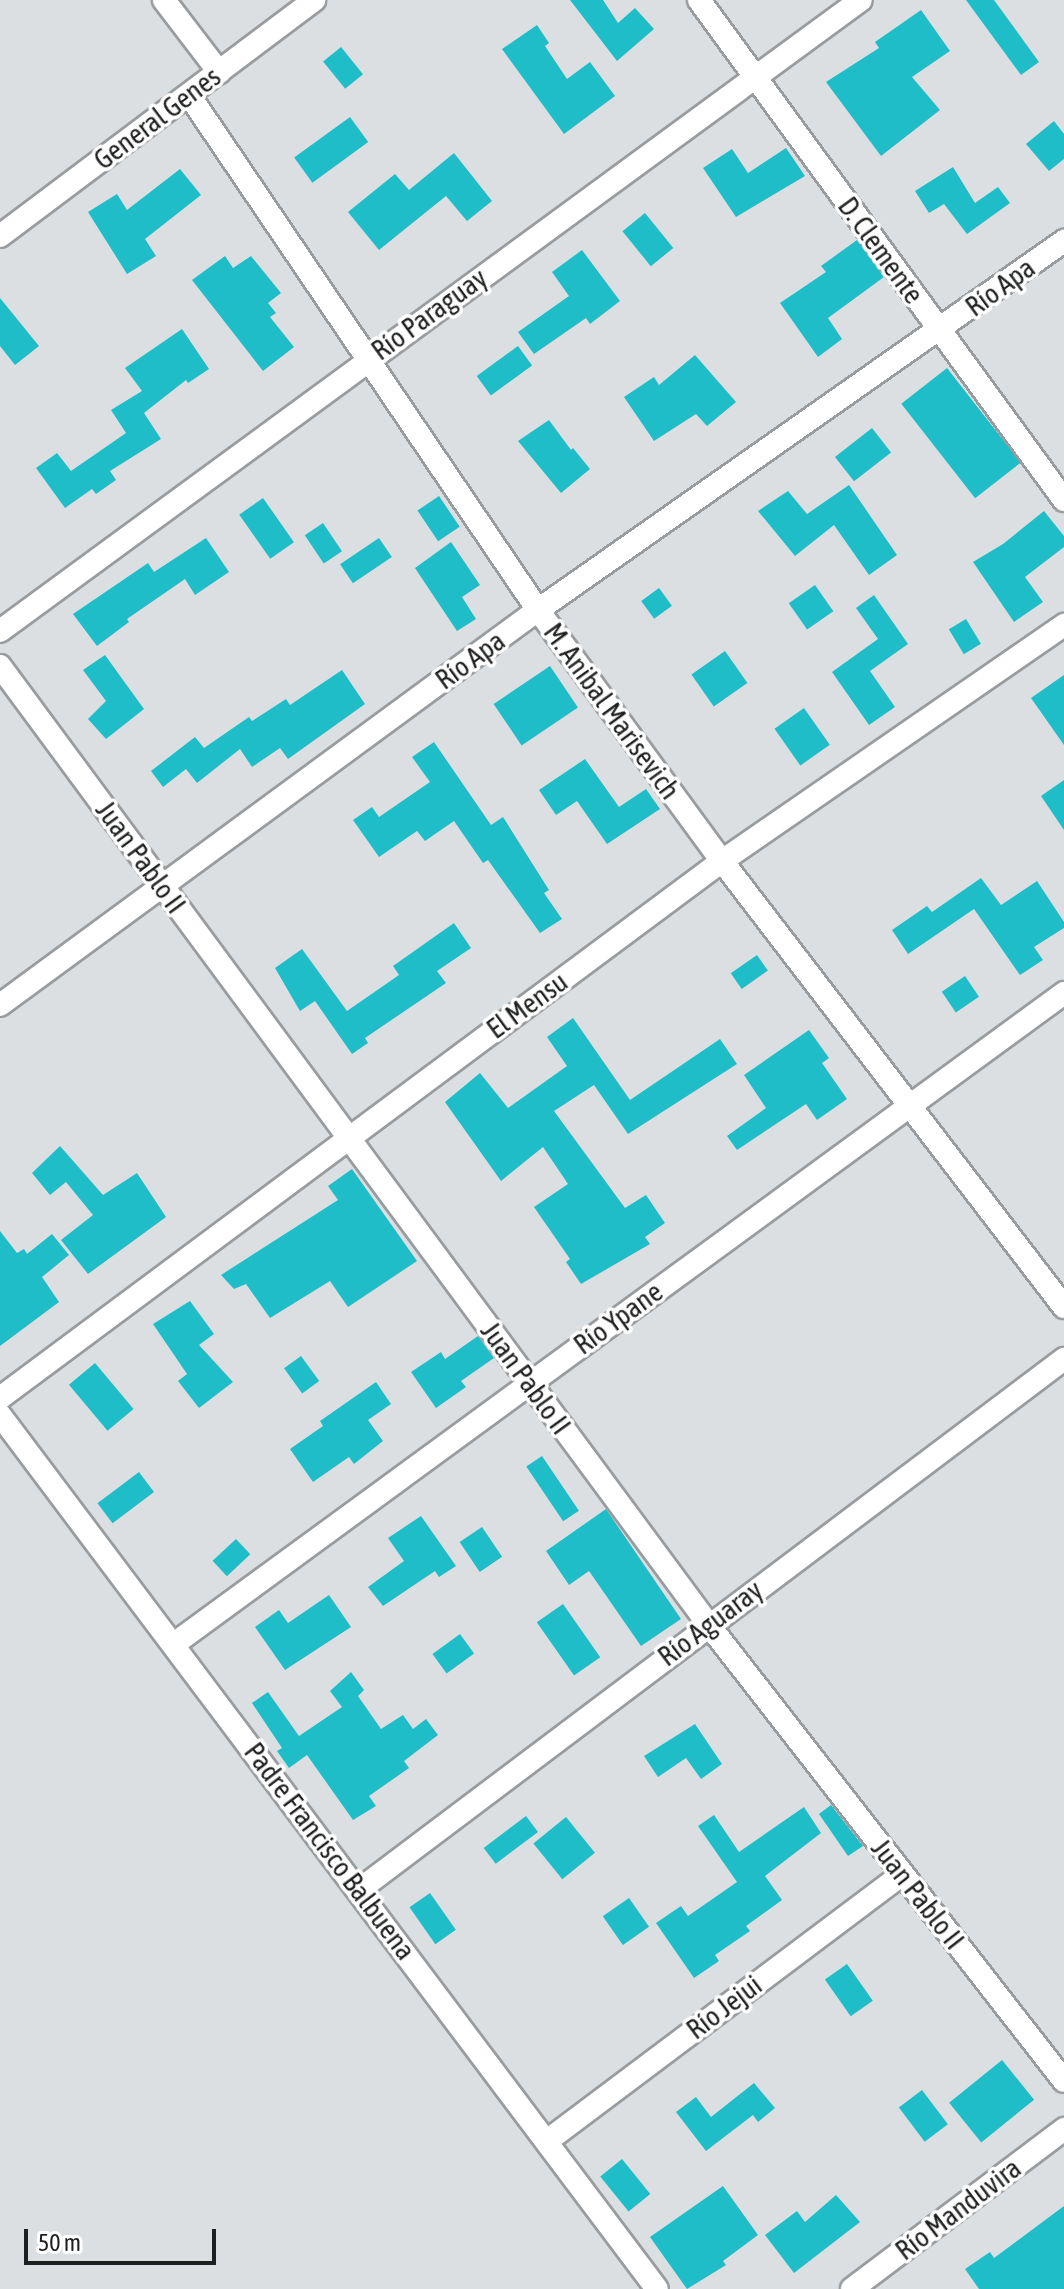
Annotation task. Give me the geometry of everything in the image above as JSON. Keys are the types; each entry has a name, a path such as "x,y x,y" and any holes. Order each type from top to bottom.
{"street":[{"path":"164,0 219,72"},
{"name":"General Genes","path":"0,236 314,0"},
{"name":"D. Clemente","path":"699,0 1064,500"},
{"name":"Río Paraguay","path":"0,631 367,359 861,0"},
{"name":"M. Anibal Marisevich","path":"189,95 538,610 722,861 1064,1307"},
{"name":"Río Apa","path":"0,1005 538,610 1064,241"},
{"name":"El Mensu","path":"0,1398 722,861 1064,625"},
{"name":"Juan Pablo II","path":"0,666 708,1624 1064,2081"},
{"name":"Río Ypane","path":"174,1644 1064,993"},
{"name":"Río Aguaray","path":"359,1890 708,1624 1064,1359"},
{"name":"Padre Francisco Balbuena","path":"0,1415 657,2289"},
{"name":"Río Jejui","path":"547,2141 902,1874"},
{"name":"Río Manduvira","path":"852,2289 1064,2129"}],"building":[{"path":"570,0 603,0 618,23 635,8 654,29 617,61"},
{"path":"966,0 994,0 1039,62 1021,75"},
{"path":"921,10 950,51 912,77 940,110 881,156 826,82 879,48 875,42"},
{"path":"537,25 549,43 545,46 567,79 590,62 615,96 564,134 502,49"},
{"path":"341,47 363,74 345,89 323,61"},
{"path":"350,117 368,142 312,183 294,158"},
{"path":"1054,121 1064,134 1064,159 1049,171 1026,144"},
{"path":"786,148 805,176 736,217 703,168 732,149 748,173"},
{"path":"454,153 492,201 467,221 446,196 379,250 348,212 395,174 409,190"},
{"path":"953,167 975,203 998,187 1010,203 967,234 944,204 929,213 915,191"},
{"path":"180,169 201,195 145,239 156,256 127,274 88,212 117,194 127,210"},
{"path":"645,213 673,248 651,266 622,231"},
{"path":"857,240 884,277 828,318 842,339 818,357 780,303 826,272 821,266"},
{"path":"582,250 620,301 590,324 586,318 534,354 518,332 569,296 552,272"},
{"path":"225,256 233,268 251,256 281,293 268,303 276,313 270,317 294,347 263,371 192,280"},
{"path":"0,298 39,346 15,365 0,346"},
{"path":"182,329 209,369 188,383 186,380 144,413 161,439 110,471 116,480 96,494 92,489 65,508 36,468 57,453 71,471 126,433 111,410 142,391 125,368"},
{"path":"518,346 532,365 491,395 477,376"},
{"path":"695,355 736,402 707,426 696,414 654,441 624,397 654,377 659,385"},
{"path":"947,368 1021,463 975,498 901,404"},
{"path":"549,420 590,469 561,493 518,441"},
{"path":"872,428 891,452 854,481 835,457"},
{"path":"849,485 897,555 869,575 834,525 795,556 758,511 788,491 807,514"},
{"path":"439,496 460,527 438,541 417,511"},
{"path":"263,498 294,542 270,559 239,515"},
{"path":"1044,511 1064,536 1064,547 1025,577 1043,602 1014,622 973,562 1003,544"},
{"path":"323,523 342,551 324,563 305,535"},
{"path":"206,538 229,572 195,595 185,579 127,619 129,622 97,646 73,614 148,563 154,572"},
{"path":"379,538 392,557 353,583 340,564"},
{"path":"451,542 480,585 462,597 476,619 457,631 415,568"},
{"path":"815,585 833,611 807,630 789,603"},
{"path":"659,588 672,606 654,619 641,601"},
{"path":"874,595 908,644 870,671 895,707 869,725 832,672 878,639 856,608"},
{"path":"966,619 981,644 964,654 949,629"},
{"path":"725,651 747,683 714,706 691,675"},
{"path":"105,655 144,709 106,739 88,719 106,701 83,670"},
{"path":"550,666 578,707 522,745 494,704"},
{"path":"342,670 365,704 288,759 280,748 252,767 240,749 197,783 186,769 163,787 151,771 195,737 204,748 249,717 252,721 286,699 290,705"},
{"path":"1064,675 1064,745 1031,698"},
{"path":"804,708 830,745 800,766 775,729"},
{"path":"434,742 491,825 503,817 549,890 544,893 562,919 540,933 488,860 483,863 454,821 425,841 417,831 379,857 353,820 372,807 379,817 430,782 412,757"},
{"path":"585,759 619,807 646,789 660,809 607,844 577,801 556,815 539,790"},
{"path":"1064,780 1064,830 1041,796"},
{"path":"981,878 1001,905 1037,881 1064,922 1064,928 1034,947 1043,960 1020,975 974,909 908,954 892,930 927,906 932,912"},
{"path":"454,923 471,948 437,971 446,983 365,1038 368,1043 352,1054 315,1001 300,1011 275,968 302,949 347,1011 399,975 393,966"},
{"path":"757,955 768,971 742,989 731,973"},
{"path":"965,976 979,997 956,1012 942,992"},
{"path":"573,1018 630,1100 720,1039 737,1064 628,1134 594,1085 554,1111 625,1208 646,1195 665,1223 645,1237 650,1244 581,1284 566,1262 570,1259 534,1207 568,1184 543,1147 501,1181 445,1102 480,1073 508,1108 567,1066 547,1037"},
{"path":"809,1030 829,1058 822,1063 847,1099 817,1120 806,1104 737,1150 727,1136 766,1108 744,1075"},
{"path":"60,1146 103,1195 137,1173 166,1217 88,1274 61,1240 93,1215 66,1182 50,1195 32,1173"},
{"path":"352,1169 417,1261 348,1307 330,1281 270,1318 246,1284 234,1289 221,1275 338,1200 328,1186"},
{"path":"0,1231 17,1253 24,1249 27,1254 52,1234 69,1255 42,1277 59,1302 0,1346"},
{"path":"190,1301 214,1334 199,1345 233,1382 199,1408 178,1381 187,1374 153,1324"},
{"path":"478,1336 494,1358 461,1381 466,1387 436,1408 411,1372 441,1352 445,1359"},
{"path":"301,1356 319,1381 302,1393 284,1368"},
{"path":"95,1363 134,1409 108,1431 69,1385"},
{"path":"376,1382 391,1404 368,1420 383,1441 354,1464 349,1457 313,1482 290,1449 323,1426 320,1421"},
{"path":"542,1456 579,1511 563,1521 526,1467"},
{"path":"139,1472 154,1492 113,1523 97,1503"},
{"path":"606,1509 681,1619 641,1646 589,1571 569,1585 546,1551"},
{"path":"421,1516 456,1566 439,1577 435,1571 383,1606 368,1587 404,1561 388,1538"},
{"path":"482,1527 502,1557 480,1572 460,1542"},
{"path":"236,1539 250,1554 227,1576 213,1561"},
{"path":"329,1595 351,1627 285,1670 255,1627 279,1610 288,1623"},
{"path":"563,1604 600,1657 574,1676 537,1622"},
{"path":"460,1634 474,1653 447,1673 432,1654"},
{"path":"351,1672 364,1690 358,1696 381,1729 403,1715 413,1729 426,1719 438,1735 404,1761 409,1768 369,1796 376,1806 353,1820 307,1755 289,1768 277,1751 282,1748 252,1703 268,1692 299,1736 342,1707 330,1691"},
{"path":"695,1724 722,1764 701,1779 686,1758 658,1777 644,1756"},
{"path":"831,1805 863,1846 848,1856 819,1814"},
{"path":"804,1807 821,1833 765,1876 782,1900 746,1926 750,1931 715,1955 719,1961 694,1978 656,1923 681,1906 688,1916 737,1882 698,1826 714,1815 739,1852"},
{"path":"526,1816 538,1832 496,1864 484,1848"},
{"path":"566,1817 595,1853 562,1879 533,1843"},
{"path":"430,1893 456,1930 435,1944 410,1907"},
{"path":"629,1898 649,1927 623,1945 603,1916"},
{"path":"847,1964 873,2001 851,2016 825,1979"},
{"path":"1002,2060 1034,2100 981,2142 949,2103"},
{"path":"754,2083 775,2108 758,2122 753,2115 706,2151 676,2112 696,2097 711,2117"},
{"path":"922,2090 948,2124 925,2142 899,2107"},
{"path":"622,2159 650,2194 629,2212 600,2177"},
{"path":"723,2186 758,2235 723,2261 726,2265 687,2289 650,2237"},
{"path":"836,2195 860,2222 794,2273 765,2235 797,2211 805,2222"},
{"path":"1064,2206 1064,2289 979,2289 965,2269 990,2252 994,2258"}]}
